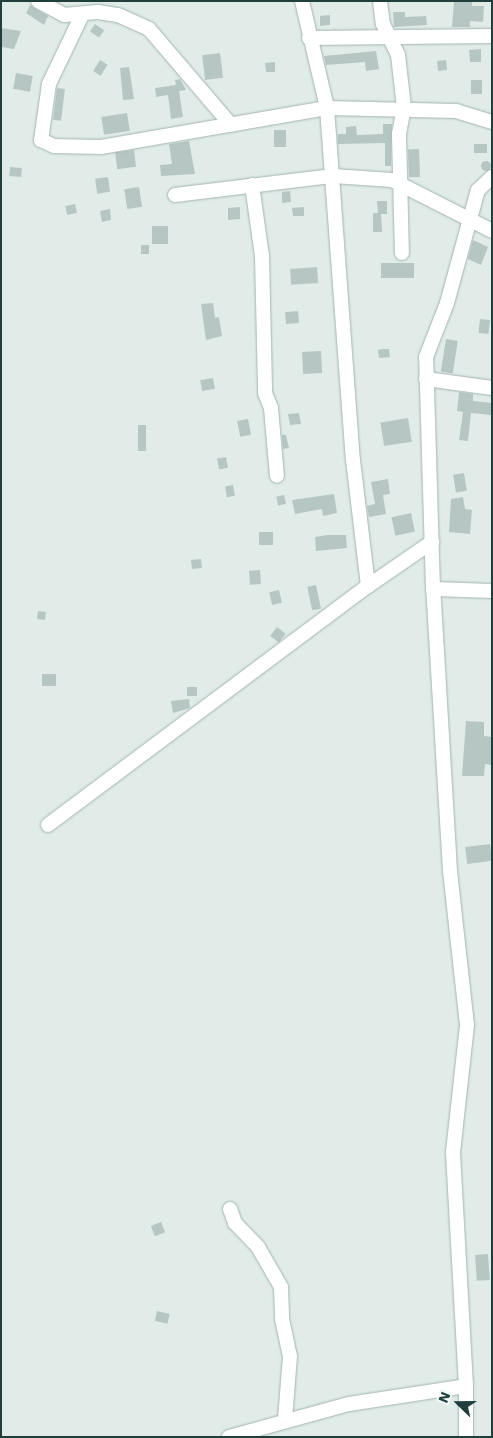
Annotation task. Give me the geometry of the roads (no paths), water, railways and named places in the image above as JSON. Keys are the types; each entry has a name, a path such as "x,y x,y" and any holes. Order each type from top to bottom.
{"street":[{"path":"38,1 64,15 82,15 98,12 118,15 149,29 231,125"},
{"path":"302,1 309,38 327,108 353,460 368,586"},
{"path":"380,1 383,24 398,55 404,108 399,134 402,253"},
{"path":"82,15 55,67 41,140 54,146 100,148 327,108 404,108 456,111 492,122"},
{"path":"309,38 492,36"},
{"path":"175,195 333,176 400,182 492,231"},
{"path":"466,1437 466,1386 453,1152 467,1025 450,871 433,590 426,380 427,348 447,303 468,218 478,190 492,177"},
{"path":"252,185 262,256 265,393 271,408 277,476"},
{"path":"426,380 492,388"},
{"path":"48,825 368,586 432,542"},
{"path":"433,590 492,591"},
{"path":"230,1209 235,1223 258,1247 281,1287 282,1319 290,1356 285,1419"},
{"path":"229,1437 285,1419 349,1404 466,1386"}]}
